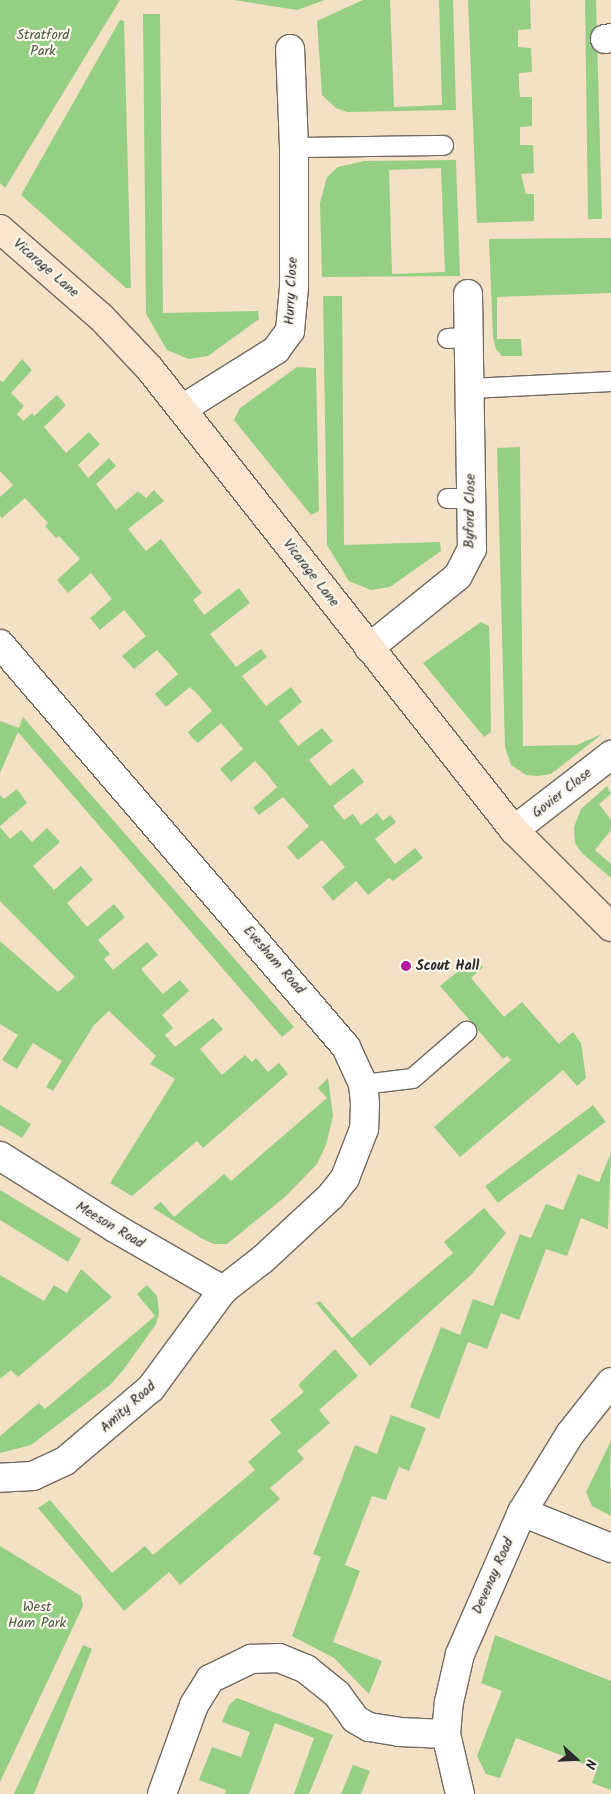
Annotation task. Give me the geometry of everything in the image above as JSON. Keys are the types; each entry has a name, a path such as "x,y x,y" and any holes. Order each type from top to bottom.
{"main road":[{"name":"Vicarage Lane","path":"0,229 101,317 182,409 514,830 611,927"}],"street":[{"name":"Hurry Close","path":"182,409 276,350 290,331 294,287 294,147 290,49"},
{"name":"Byford Close","path":"369,648 458,576 472,549 459,498 470,388 458,337 468,294"},
{"name":"Evesham Road","path":"0,644 322,1017 346,1047 363,1084 364,1129 345,1178 331,1196 263,1259 223,1290"},
{"name":"Govier Close","path":"514,830 611,755"},
{"name":"Meeson Road","path":"0,1156 115,1228 223,1290"},
{"name":"Amity Road","path":"0,1478 39,1473 65,1461 94,1437 151,1388 223,1290"},
{"name":"Devenay Road","path":"460,1794 446,1734 449,1702 460,1654 495,1567 522,1512 570,1434 611,1382"},
{"path":"522,1512 611,1548"},
{"path":"162,1794 194,1706 210,1679 251,1659 279,1658 306,1669 337,1694 355,1719 369,1727 400,1732 446,1734"}],"lane":[{"path":"294,147 443,145"},
{"path":"470,388 611,381"},
{"path":"363,1084 412,1078 466,1031"}],"green space":[{"name":"Stratford Park","path":"0,0 120,0 5,188 0,183"},
{"path":"234,0 325,0 297,10"},
{"path":"363,0 390,0 394,107 442,105 439,0 453,0 456,110 347,112 336,108 322,95 317,21"},
{"path":"468,0 530,0 531,29 518,30 518,47 531,48 532,72 519,73 519,85 520,97 532,97 532,126 520,127 520,145 533,145 534,173 521,174 526,194 534,194 534,221 477,223"},
{"path":"585,0 596,0 602,219 588,219"},
{"path":"143,14 160,14 163,313 258,311 259,319 208,356 189,359 167,350 146,314"},
{"path":"120,20 124,21 131,288 126,288 21,195"},
{"path":"456,160 460,276 322,277 320,203 327,177 338,167 364,161","holes":["441,168 445,272 392,274 389,170"]},
{"path":"611,238 611,293 497,297 497,339 521,339 522,356 502,356 496,349 493,337 489,239"},
{"path":"323,296 342,296 344,545 440,542 441,551 390,587 371,590 349,581 327,545"},
{"path":"22,359 32,370 11,393 24,406 17,414 23,421 32,413 34,416 57,395 66,405 44,427 66,453 89,432 100,444 78,465 88,478 109,458 116,466 96,484 116,510 138,491 146,498 154,490 164,501 128,529 146,551 161,539 202,593 193,600 204,615 239,588 250,603 210,634 236,667 261,649 267,657 242,676 266,706 291,687 302,702 279,721 298,746 322,728 333,741 309,760 330,786 353,768 364,782 333,806 344,820 353,814 361,825 377,813 383,821 390,815 396,822 375,839 395,864 415,848 423,858 393,881 389,878 368,895 356,881 333,901 322,887 345,867 322,840 298,860 287,847 309,826 283,797 259,815 253,808 277,787 267,774 255,761 231,782 220,769 243,749 221,723 198,743 188,732 212,711 200,697 190,687 166,707 155,694 178,674 157,650 134,669 122,656 146,636 124,610 100,630 90,618 112,599 91,573 68,593 57,580 80,559 59,536 56,538 45,526 48,523 25,498 2,518 0,516 0,497 13,485 0,471 0,380 3,382"},
{"path":"297,367 316,368 319,511 311,515 234,420 240,408"},
{"path":"520,447 523,746 577,745 602,734 551,774 538,776 526,775 511,765 505,747 497,448"},
{"path":"481,622 489,626 490,655 491,732 484,737 423,663"},
{"path":"23,717 294,1027 282,1037 18,732 0,773 0,721 19,728"},
{"path":"607,786 611,794 599,804 611,820 611,830 595,850 611,864 611,878 582,853 575,843 574,827 581,809"},
{"path":"17,789 27,803 0,826 0,795 4,799"},
{"path":"0,827 10,839 21,830 32,842 47,828 60,842 33,866 54,890 81,866 93,880 67,903 87,927 114,904 125,917 98,940 110,954 104,959 113,970 147,942 158,955 141,969 152,982 163,994 180,980 189,991 162,1015 173,1028 165,1035 175,1047 213,1018 223,1029 200,1049 222,1075 245,1055 252,1062 256,1058 268,1072 279,1063 288,1074 203,1148 197,1141 132,1196 110,1183 175,1079 150,1064 156,1056 109,1011 94,1025 53,1091 46,1087 62,1061 33,1043 17,1069 2,1060 18,1035 0,1024 0,941 58,992 75,977 0,901"},
{"path":"474,958 483,967 471,978 504,1017 522,1002 559,1044 573,1032 581,1043 586,1078 577,1086 563,1070 460,1157 434,1127 511,1060 507,1056 503,1059 440,986"},
{"path":"328,1078 333,1116 326,1145 317,1164 285,1197 227,1244 214,1244 201,1238 153,1208 161,1202 174,1217 224,1174 231,1181 327,1098 318,1088"},
{"path":"0,1105 31,1124 22,1138 0,1125"},
{"path":"593,1105 606,1122 498,1203 485,1186"},
{"path":"611,1153 608,1229 581,1218 567,1256 546,1249 519,1320 501,1313 487,1349 468,1342 439,1419 410,1407 441,1327 460,1335 473,1299 493,1306 520,1234 531,1238 546,1204 563,1210 578,1174 599,1182"},
{"path":"0,1190 81,1239 68,1262 0,1220"},
{"path":"484,1208 506,1233 472,1274 370,1366 316,1303 320,1301 352,1338 453,1253 444,1242"},
{"path":"81,1269 112,1297 18,1377 11,1370 0,1379 0,1275 44,1301 54,1285 67,1293"},
{"path":"147,1285 157,1296 159,1313 156,1324 124,1369 110,1385 31,1445 0,1453 0,1436 39,1403 45,1409 155,1316 137,1294"},
{"path":"335,1349 358,1376 319,1410 330,1423 297,1451 304,1459 270,1488 280,1499 180,1585 169,1572 124,1611 38,1508 50,1500 112,1573 145,1546 153,1555 255,1470 248,1462 281,1433 270,1420 304,1392 298,1385"},
{"path":"391,1415 426,1428 409,1471 399,1467 386,1500 372,1496 345,1565 360,1571 333,1642 382,1661 369,1694 334,1658 292,1636 321,1557 313,1554 355,1445 377,1454"},
{"path":"611,1441 611,1516 592,1506 586,1492"},
{"name":"West Ham Park","path":"0,1546 81,1596 83,1606 0,1782"},
{"path":"495,1635 611,1681 611,1790 592,1783 597,1769 516,1738 500,1778 486,1774 477,1756 502,1691 481,1683"},
{"path":"83,1645 92,1649 34,1794 14,1794"},
{"path":"237,1698 333,1735 309,1794 294,1794 314,1738 275,1723 249,1794 225,1794 226,1790 199,1780 212,1747 241,1757 250,1732 222,1722 229,1705"},
{"path":"353,1765 370,1771 361,1794 341,1794"}],"place":[{"name":"Scout Hall","path":"406,966"}]}
